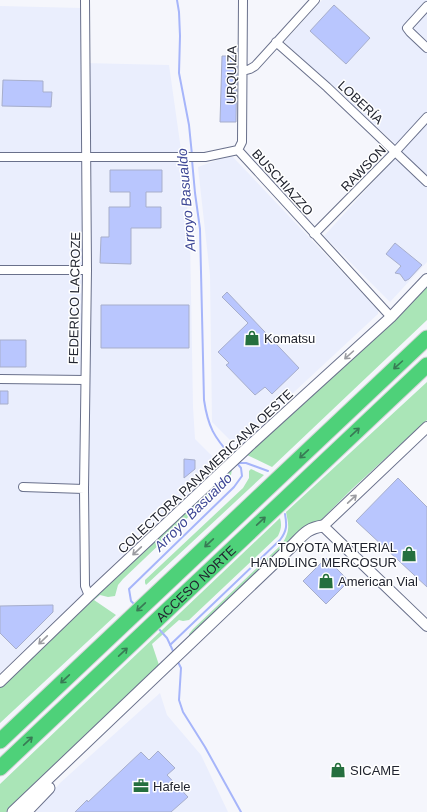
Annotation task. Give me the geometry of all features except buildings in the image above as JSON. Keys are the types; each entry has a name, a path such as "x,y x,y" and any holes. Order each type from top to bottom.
{"highway":[{"name":"ACCESO NORTE","path":"0,741 427,338"},
{"name":"ACCESO NORTE","path":"0,768 427,365"}],"main road":[{"path":"26,812 55,781 190,648 323,526"},
{"path":"13,812 159,678"}],"street":[{"name":"FEDERICO LACROZE","path":"85,0 87,270 84,489 86,586 89,596"},
{"name":"URQUIZA","path":"238,150 242,142 243,0"},
{"path":"242,71 255,66 315,0"},
{"path":"427,6 407,28 427,48"},
{"name":"LOBERÍA","path":"276,42 427,182"},
{"name":"RAWSON","path":"314,234 395,152 427,117"},
{"name":"BUSCHIAZZO","path":"0,157 205,157 238,150 391,317"},
{"path":"0,270 87,270"},
{"name":"COLECTORA PANAMERICANA OESTE","path":"0,682 89,596 248,447 391,317 427,279"},
{"path":"0,379 85,380"},
{"path":"427,428 323,526 427,626"},
{"path":"23,487 84,489"}],"shaded area":[{"path":"322,0 427,0 427,262 390,302 324,236 402,150 284,42"},
{"path":"0,6 82,8 83,63 169,65 183,164 190,236 193,407 195,439 219,463 0,673"},
{"path":"231,155 378,310 378,314 236,446 212,422 210,275 198,167"},
{"path":"160,693 167,715 201,755 228,812 36,812 60,783"}],"green space":[{"path":"427,281 427,320 272,467 247,455 267,432"},
{"path":"427,382 427,420 352,489 319,522 189,641 189,634 193,629 282,544 288,528 286,512"},
{"path":"232,469 231,475 226,481 123,579 118,585 115,596 108,597 100,595 94,600 116,615 0,723 0,687 21,669 103,587"},
{"path":"251,469 264,475 146,585 145,580 243,488 249,478 249,471"},
{"path":"280,518 281,527 278,536 189,620 179,620 152,644 160,668 10,809 6,812 0,812 0,784"}],"waterway":[{"name":"Arroyo Basualdo","path":"177,0 180,36 179,73 189,125 192,155"},
{"name":"Arroyo Basualdo","path":"192,160 200,229 204,400 210,425 216,437 232,457"},
{"name":"Arroyo Basualdo","path":"135,605 131,601 129,589 234,487 242,476 241,468 236,462"},
{"path":"237,463 246,463 268,471"},
{"path":"170,645 280,540 286,528 285,514"},
{"name":"Arroyo Basualdo","path":"158,628 167,638 174,653"},
{"name":"Arroyo Basualdo","path":"177,660 181,668 179,700 183,712 205,747 241,812"}],"place":[{"name":"Komatsu","path":"252,338"},
{"name":"TOYOTA MATERIAL HANDLING MERCOSUR","path":"409,554"},
{"name":"American Vial","path":"326,581"},
{"name":"SICAME","path":"338,770"},
{"name":"Hafele","path":"141,786"}]}
